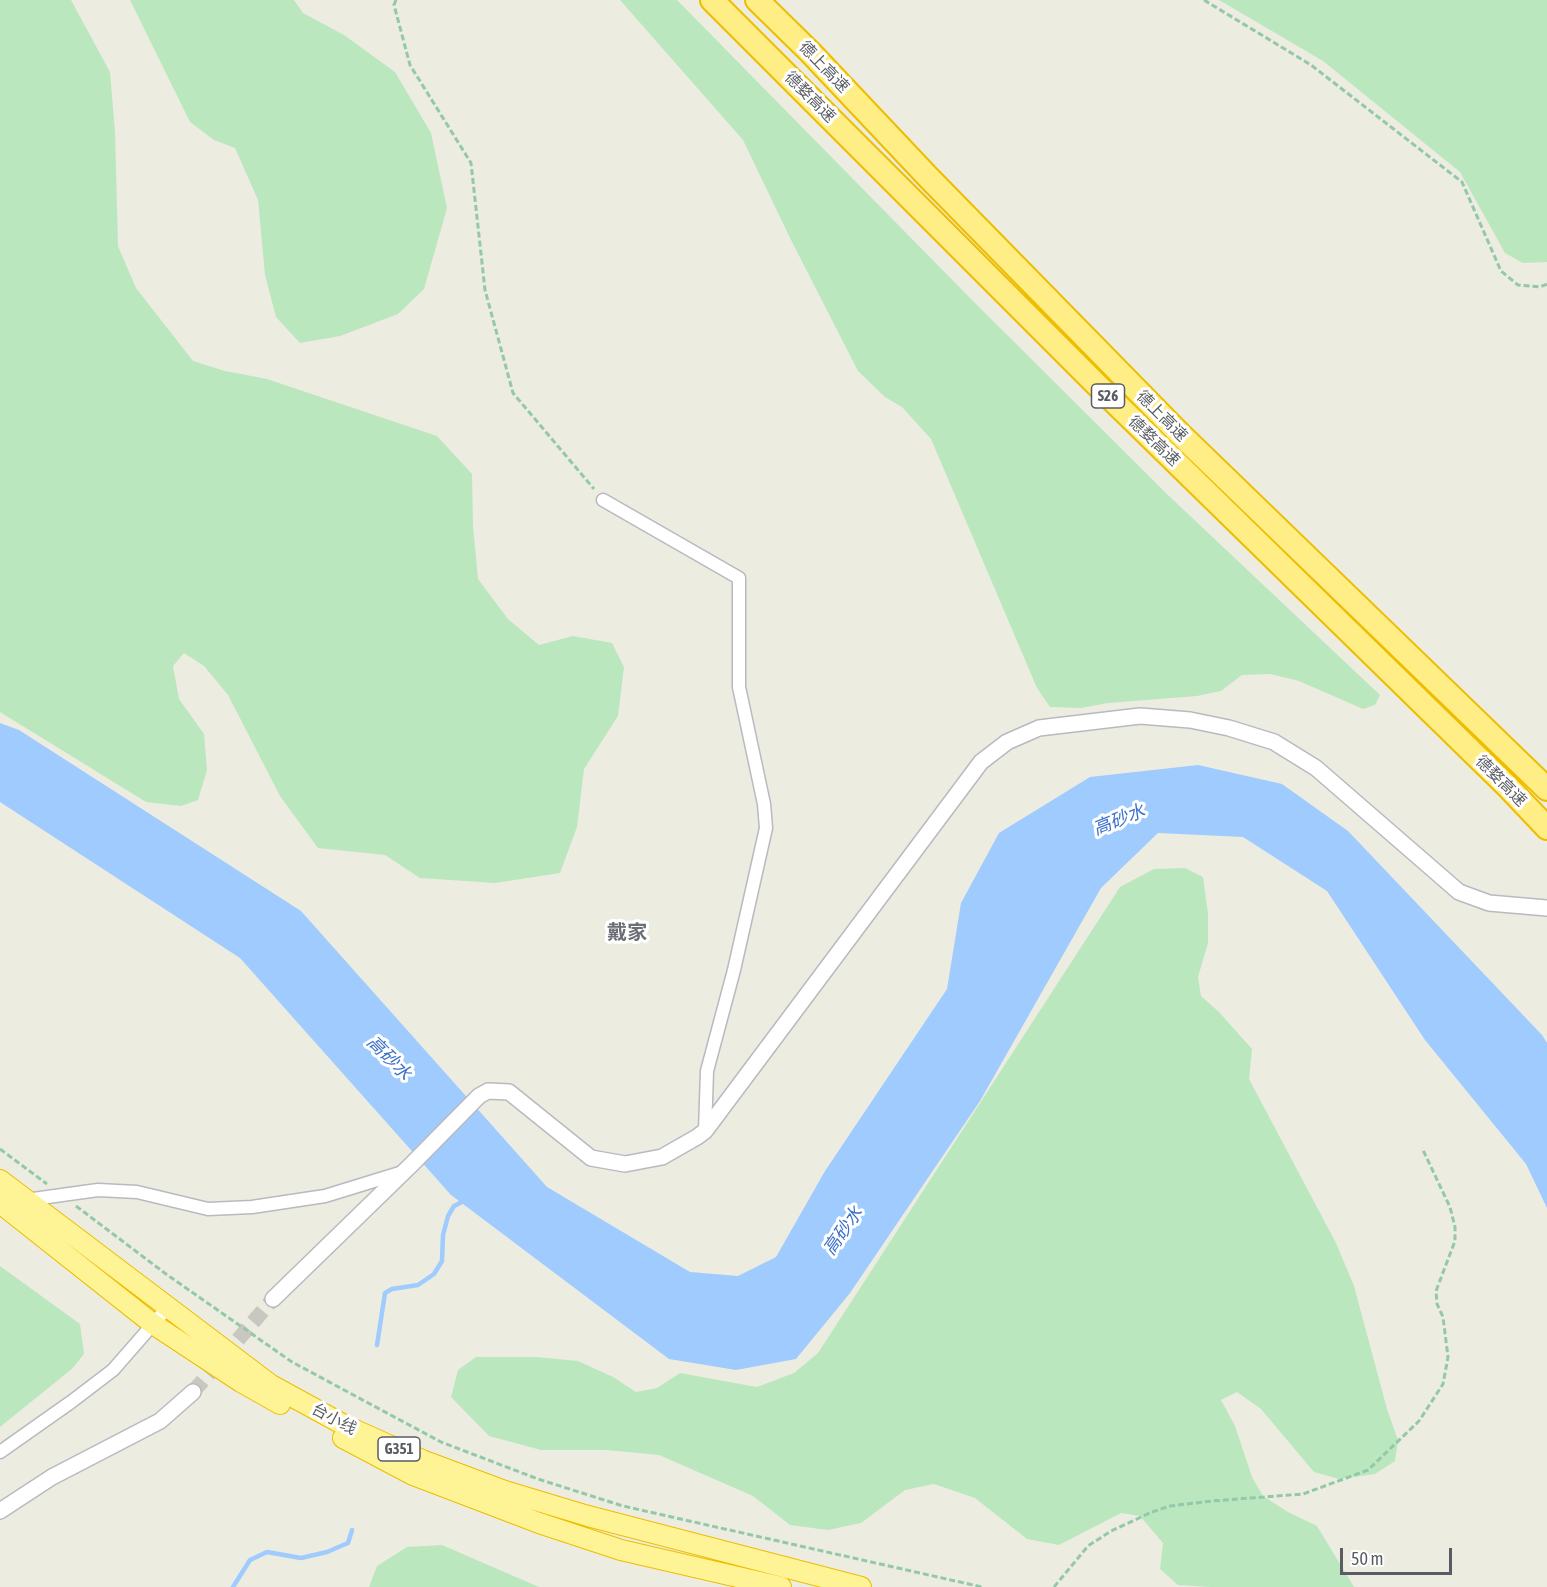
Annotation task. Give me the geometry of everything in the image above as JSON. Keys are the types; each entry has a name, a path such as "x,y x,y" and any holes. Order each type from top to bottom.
{"highway":[{"name":"德婺高速","path":"712,0 1101,389 1508,787 1547,828"},
{"name":"德上高速","path":"757,0 1180,434 1528,770"},
{"name":"德婺高速","path":"1528,770 1547,789"},
{"name":"台小线","path":"0,1180 271,1385 346,1426 422,1460 505,1491 588,1516 861,1587"},
{"name":"台小线","path":"0,1203 153,1324 241,1382 413,1475 539,1523 621,1550 781,1587"}],"street":[{"path":"603,500 739,578 739,687 764,804 766,828 734,970 707,1071 705,1131"},
{"path":"273,1299 408,1168 478,1096 488,1090 509,1092 591,1158 625,1164 662,1157 705,1131 981,762 1007,742 1039,728 1140,716 1190,720 1229,728 1274,742 1316,768 1459,892 1489,903 1547,908"},
{"path":"26,1200 98,1190 137,1192 208,1209 252,1207 325,1196 408,1168"},
{"path":"0,1452 113,1370 168,1307"},
{"path":"0,1511 52,1477 160,1421 193,1392"}],"path":[{"path":"396,0 394,5 410,65 471,163 485,290 513,393 603,500"},
{"path":"1204,0 1311,65 1462,182 1501,271 1518,285 1540,287 1547,284"},
{"path":"1054,1587 1088,1546 1111,1531 1170,1506 1304,1494 1368,1470 1419,1421 1443,1384 1447,1366 1448,1356 1443,1317 1437,1304 1436,1291 1455,1241 1455,1227 1450,1207 1422,1148"},
{"path":"0,1149 166,1274 292,1362 441,1442 538,1479 623,1506 982,1587"}],"green space":[{"path":"0,0 71,0 110,72 115,132 118,246 136,288 193,361 225,371 267,379 437,436 472,474 473,526 478,579 508,619 539,645 573,636 612,643 624,667 618,716 584,769 577,827 560,873 495,883 420,878 385,855 318,848 280,796 228,695 204,666 184,653 173,666 179,699 204,734 207,770 198,800 181,806 146,802 0,712"},
{"path":"130,0 294,0 303,13 344,35 395,72 431,133 447,208 424,289 398,314 340,336 300,343 276,317 265,275 258,200 235,148 214,140 190,122"},
{"path":"620,0 677,0 975,303 1169,496 1380,695 1375,705 1363,709 1299,681 1270,674 1242,675 1221,691 1197,696 1108,703 1081,708 1050,707 1037,688 931,439 902,407 885,397 858,371 743,140"},
{"path":"1219,0 1547,0 1547,262 1523,263 1505,253 1460,172 1323,61"},
{"path":"1185,868 1203,877 1208,914 1208,943 1198,977 1201,996 1219,1012 1252,1049 1249,1079 1336,1243 1354,1286 1387,1409 1398,1440 1395,1461 1375,1474 1339,1479 1314,1472 1261,1409 1237,1392 1221,1400 1235,1426 1252,1477 1263,1496 1288,1512 1317,1526 1354,1587 1178,1585 1160,1569 1163,1543 1140,1516 1121,1513 1059,1545 1027,1539 975,1498 934,1484 905,1490 861,1523 828,1530 790,1525 753,1496 659,1455 606,1450 541,1450 489,1436 451,1397 458,1370 476,1357 537,1357 578,1361 613,1377 636,1392 657,1388 680,1373 757,1387 794,1373 818,1353 1120,887 1154,869"},
{"path":"0,1266 80,1324 84,1354 73,1368 0,1427"},
{"path":"442,1545 539,1587 369,1587 377,1566 407,1547"}],"water":[{"name":"高砂水","path":"0,723 19,730 301,911 547,1187 690,1272 738,1276 776,1257 825,1171 947,989 961,903 999,833 1090,777 1198,765 1282,784 1348,831 1542,1035 1547,1043 1547,1208 1526,1164 1425,1040 1327,891 1243,837 1158,833 1101,888 980,1101 850,1293 796,1359 736,1370 669,1359 451,1195 240,958 0,802"}],"waterway":[{"path":"377,1345 385,1293 392,1289 418,1285 434,1274 442,1261 443,1235 448,1216 454,1206 466,1200"},
{"path":"233,1587 250,1560 267,1552 301,1558 327,1552 348,1543 352,1530"}],"tunnel":[{"path":"193,1392 273,1299"}],"district":[{"name":"戴家","path":"627,933"}]}
